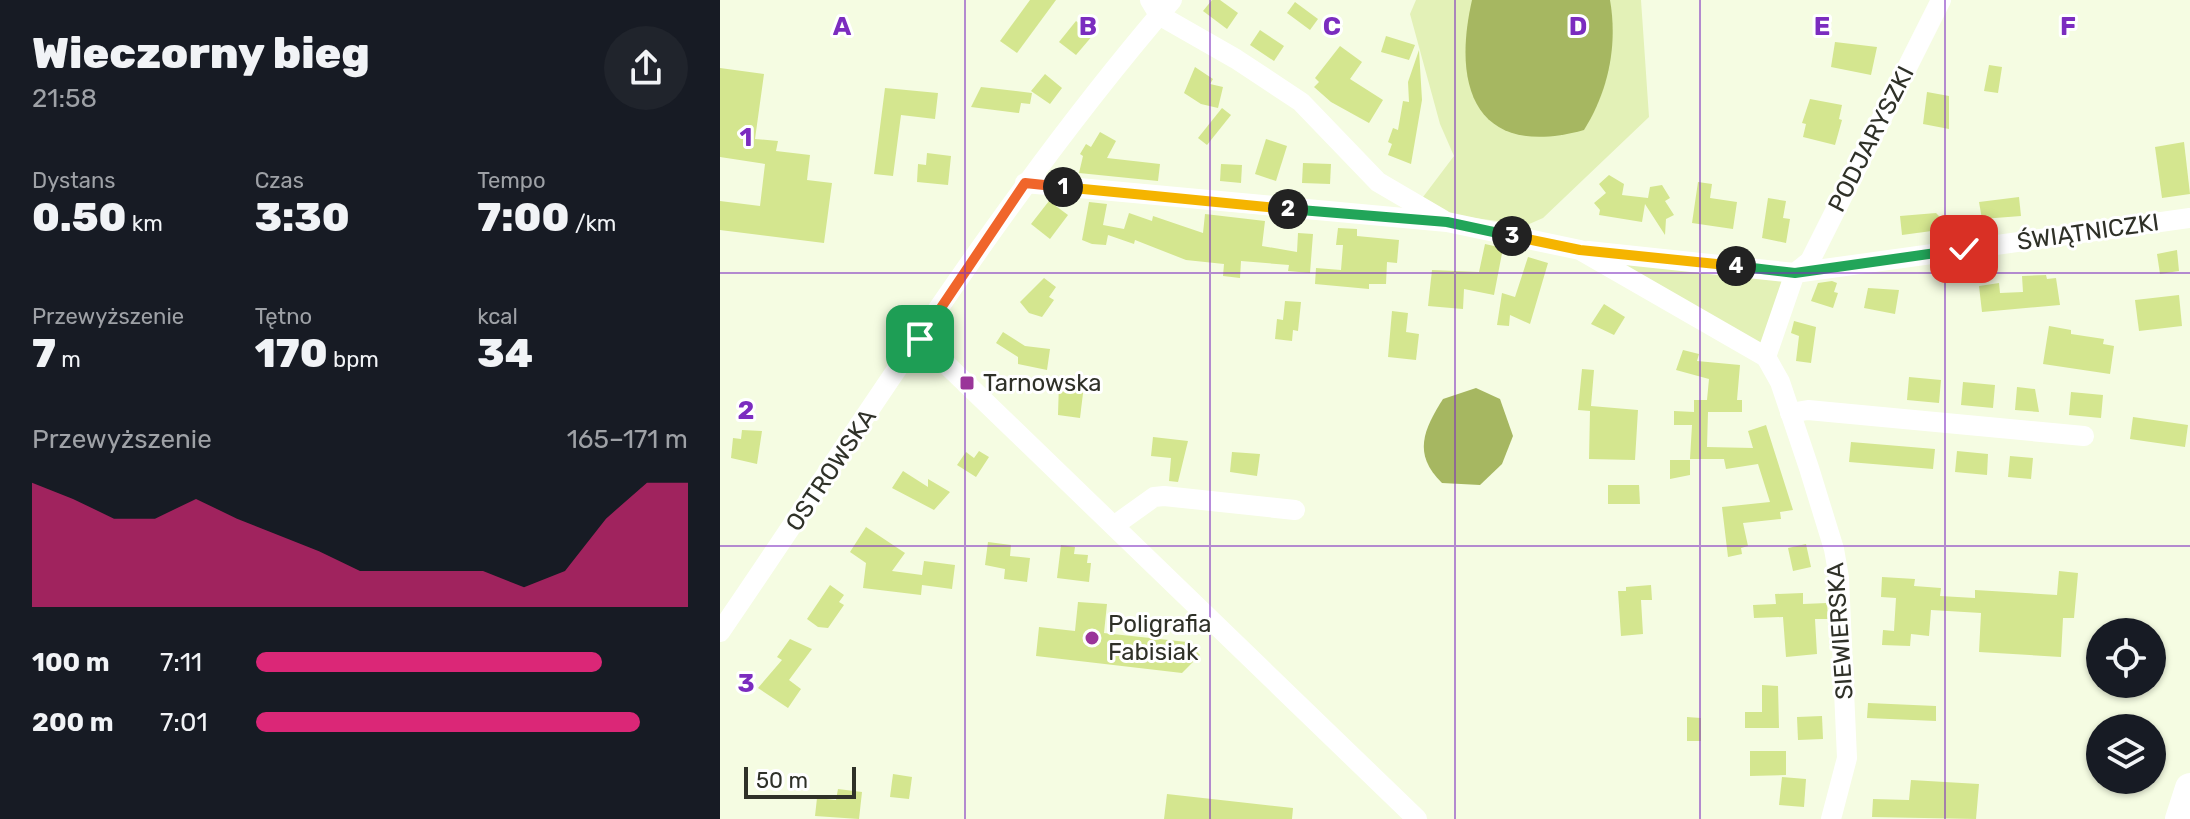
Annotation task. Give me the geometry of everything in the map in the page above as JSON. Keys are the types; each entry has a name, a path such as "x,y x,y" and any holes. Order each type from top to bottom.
{"highway":[{"path":"2180,819 2190,788"}],"street":[{"name":"PODJARYSZKI","path":"1795,273 1810,261 1941,0"},
{"name":"ŚWIĄTNICZKI","path":"1160,5 1301,102 1378,182 1447,222"},
{"name":"OSTROWSKA","path":"720,632 1025,183 1160,5"},
{"path":"1367,216 1378,200 1378,182"},
{"name":"ŚWIĄTNICZKI","path":"1025,183 1447,222 1580,250 1795,273 2190,218"},
{"name":"ŚWIĄTNICZKI","path":"1580,250 1766,357"},
{"path":"1766,357 1795,273"},
{"path":"920,339 1417,819"},
{"name":"SIEWIERSKA","path":"1766,357 1790,413 1834,549 1839,578 1847,758 1831,819"},
{"path":"1790,413 1808,410 2084,436"},
{"path":"1115,525 1154,497 1164,496 1295,510"}],"shaded area":[{"path":"1416,0 1641,0 1649,117 1543,218 1527,225 1444,214 1423,197 1454,156 1440,124 1410,14"},
{"path":"1472,0 1610,0 1613,34 1609,68 1599,100 1584,130 1548,137 1519,135 1497,126 1481,110 1471,89 1466,63 1466,33"},
{"path":"1607,257 1786,278 1768,342 1751,346"},
{"path":"1476,388 1500,399 1513,436 1502,464 1480,485 1442,483 1427,462 1424,452 1426,431 1443,399"}],"building":[{"path":"1030,0 1056,0 1017,53 1000,41"},
{"path":"1212,0 1220,0 1238,13 1227,29 1203,11"},
{"path":"1295,2 1318,19 1310,30 1287,13"},
{"path":"1076,21 1093,35 1076,55 1059,42"},
{"path":"1260,30 1284,46 1274,61 1250,45"},
{"path":"1386,36 1415,45 1409,60 1381,52"},
{"path":"1835,42 1877,47 1871,75 1831,67"},
{"path":"1340,46 1362,62 1350,79 1383,100 1369,123 1331,102 1314,87 1319,82 1315,78"},
{"path":"1419,50 1422,100 1411,164 1388,155 1392,144 1388,142 1393,128 1398,130 1403,101 1409,102 1408,82"},
{"path":"1989,65 2002,67 1998,93 1984,91"},
{"path":"1195,67 1213,79 1210,84 1223,87 1218,108 1201,104 1184,93"},
{"path":"720,68 764,74 755,139 778,141 776,151 810,155 807,180 832,183 824,243 720,230 720,201 760,206 765,164 720,157"},
{"path":"1045,74 1062,88 1050,104 1031,91"},
{"path":"981,87 1032,93 1030,104 1021,103 1019,113 971,107"},
{"path":"885,88 938,93 935,119 901,115 893,176 874,174"},
{"path":"1927,92 1949,96 1949,129 1923,124"},
{"path":"1810,99 1842,105 1839,119 1842,120 1835,145 1803,137 1806,124 1802,123"},
{"path":"1222,108 1231,115 1207,145 1198,138"},
{"path":"1100,132 1116,141 1107,158 1160,164 1158,181 1079,173 1083,156 1080,154 1086,144 1091,147"},
{"path":"1266,139 1287,146 1276,181 1255,174"},
{"path":"2184,142 2190,194 2162,198 2155,147"},
{"path":"927,153 951,156 948,185 917,182 918,164 926,165"},
{"path":"1303,163 1331,164 1330,184 1302,183"},
{"path":"1221,164 1242,165 1241,183 1220,181"},
{"path":"1609,175 1624,184 1622,195 1648,198 1650,187 1662,185 1670,198 1665,201 1674,215 1666,219 1665,235 1645,204 1642,222 1599,215 1600,210 1594,203 1606,193 1599,184"},
{"path":"1698,182 1712,184 1710,198 1737,202 1733,229 1692,223"},
{"path":"2019,197 2021,216 1982,219 1979,202"},
{"path":"1768,198 1786,201 1783,218 1790,219 1786,243 1762,238"},
{"path":"1049,201 1068,215 1050,239 1031,224"},
{"path":"1089,202 1107,204 1103,225 1124,229 1129,213 1152,221 1153,216 1203,233 1205,214 1265,221 1262,246 1297,252 1298,233 1313,234 1310,273 1288,271 1289,265 1241,261 1240,278 1223,276 1224,264 1186,260 1135,240 1134,244 1108,235 1106,245 1092,244 1082,240"},
{"path":"1936,213 1943,220 1938,225 1939,230 1902,235 1900,216"},
{"path":"1338,228 1357,229 1357,236 1399,240 1397,263 1387,262 1386,284 1369,284 1369,289 1315,284 1316,268 1341,270 1343,245 1336,245"},
{"path":"1485,244 1503,248 1494,295 1464,289 1463,309 1428,306 1432,270 1479,272"},
{"path":"2177,250 2179,271 2160,274 2157,254"},
{"path":"1528,257 1548,263 1530,324 1510,315 1509,326 1497,325 1502,293 1515,297"},
{"path":"2046,275 2047,279 2056,278 2060,305 1982,312 1979,286 1999,283 2000,293 2023,292 2022,276"},
{"path":"1044,278 1056,287 1049,297 1054,300 1042,317 1029,313 1020,302"},
{"path":"1818,283 1837,283 1834,292 1838,293 1833,308 1811,301"},
{"path":"1868,288 1899,290 1895,314 1864,308"},
{"path":"2179,295 2182,326 2139,331 2135,300"},
{"path":"1285,301 1301,302 1298,331 1293,330 1292,341 1275,339 1277,319 1283,320"},
{"path":"1604,304 1625,317 1614,335 1591,324"},
{"path":"1392,311 1408,313 1406,332 1419,334 1416,360 1388,357"},
{"path":"1794,321 1816,327 1811,363 1796,361 1799,336 1791,333"},
{"path":"2049,326 2071,330 2071,334 2104,339 2103,344 2114,346 2110,374 2043,364"},
{"path":"1003,332 1025,346 1050,349 1047,370 1018,364 1018,357 996,343"},
{"path":"1683,350 1699,354 1697,361 1740,365 1737,400 1742,400 1742,412 1708,412 1707,447 1753,448 1748,431 1766,425 1793,510 1780,512 1781,519 1743,523 1748,546 1741,548 1742,554 1728,557 1722,507 1770,502 1758,464 1726,469 1724,459 1690,459 1692,425 1674,425 1674,411 1694,412 1694,400 1707,400 1709,379 1676,370"},
{"path":"1582,369 1594,370 1591,406 1638,410 1635,460 1589,459 1590,411 1578,410"},
{"path":"1909,377 1941,380 1939,403 1907,400"},
{"path":"1059,382 1084,385 1080,418 1058,415"},
{"path":"1963,382 1995,385 1993,408 1961,405"},
{"path":"2017,387 2035,389 2039,412 2015,410"},
{"path":"2071,392 2103,395 2101,418 2069,415"},
{"path":"2133,417 2188,425 2185,447 2130,439"},
{"path":"742,430 762,431 757,464 731,458 733,438 741,439"},
{"path":"1153,437 1188,441 1178,482 1169,481 1171,458 1151,456"},
{"path":"1851,442 1935,449 1933,469 1849,462"},
{"path":"979,451 989,457 976,477 957,465 966,452 974,458"},
{"path":"1957,451 1988,454 1987,475 1955,472"},
{"path":"1232,452 1260,454 1257,476 1230,472"},
{"path":"2010,456 2033,458 2031,479 2008,477"},
{"path":"1670,460 1690,460 1690,475 1670,479"},
{"path":"903,471 928,487 928,479 950,492 934,510 892,488"},
{"path":"1608,485 1639,485 1640,504 1608,504"},
{"path":"866,527 905,553 892,571 922,575 924,561 955,565 952,589 922,585 921,595 863,588 866,563 850,552"},
{"path":"988,542 1011,545 1010,556 1030,558 1027,582 1004,579 1005,569 985,565"},
{"path":"1806,544 1811,567 1793,571 1788,548"},
{"path":"1061,545 1075,547 1074,554 1088,555 1087,563 1091,563 1089,582 1057,578"},
{"path":"2059,571 2078,573 2074,618 2063,618 2061,657 1979,652 1981,613 1931,610 1929,636 1911,634 1910,646 1882,645 1883,630 1894,631 1896,598 1881,597 1882,577 1915,579 1914,586 1941,588 1940,596 1975,598 1975,590 2057,595"},
{"path":"830,585 844,595 839,602 844,605 828,628 818,627 807,619"},
{"path":"1651,585 1652,600 1641,600 1643,634 1621,636 1618,591 1626,591 1626,587"},
{"path":"1803,593 1803,604 1827,603 1828,619 1815,619 1817,654 1786,657 1783,617 1754,618 1753,605 1776,604 1775,594"},
{"name":"Poligrafia Fabisiak","path":"1078,602 1107,604 1104,633 1187,642 1200,655 1182,673 1036,656 1039,627 1075,631"},
{"path":"790,639 812,649 789,680 801,689 788,708 758,688 782,660 777,657"},
{"path":"1762,685 1778,686 1779,728 1745,728 1745,712 1762,712"},
{"path":"1868,703 1936,706 1936,721 1867,718"},
{"path":"1822,716 1823,739 1798,740 1797,717"},
{"path":"1687,717 1701,718 1701,741 1687,741"},
{"path":"1750,751 1786,751 1786,775 1750,776"},
{"path":"893,774 912,777 909,799 890,797"},
{"path":"1782,777 1806,779 1804,807 1779,805"},
{"path":"1911,780 1979,784 1976,819 1872,817 1873,799 1909,800"},
{"path":"838,789 862,792 859,819 815,816 817,798 836,800"},
{"path":"1167,794 1293,808 1292,819 1164,819"}],"place":[{"name":"Tarnowska","path":"967,383"},
{"name":"Poligrafia Fabisiak","path":"1092,638"}],"route":[{"path":"920,339 1025,183 1447,222 1580,250 1795,273 1964,249"}]}
